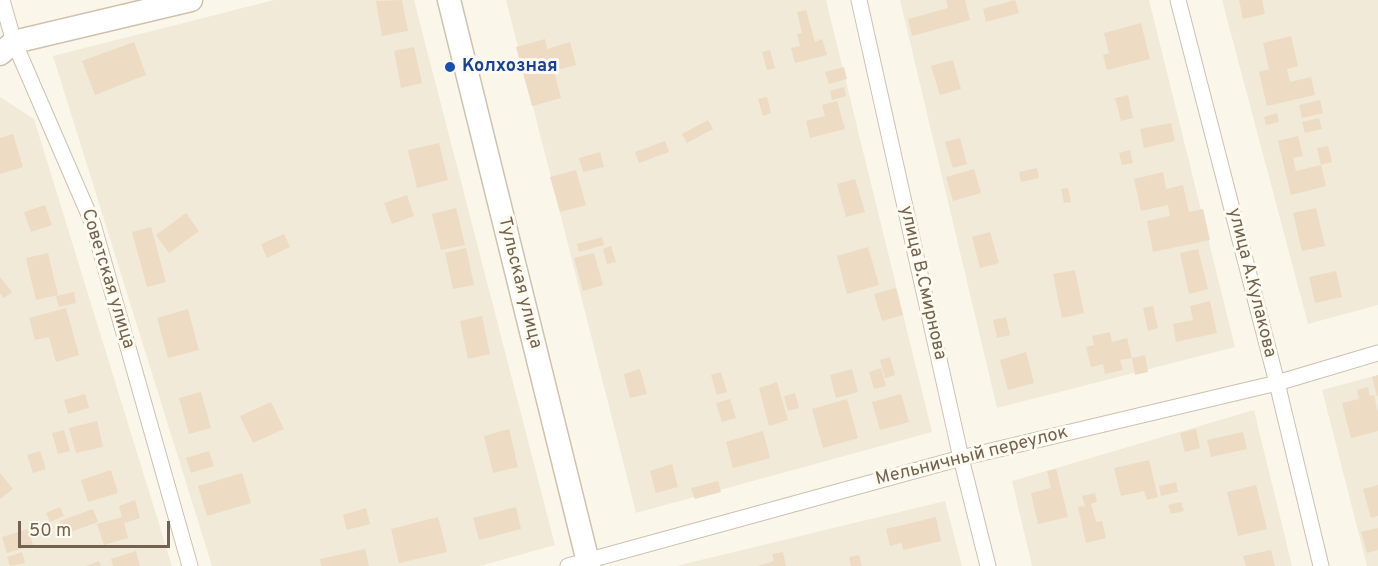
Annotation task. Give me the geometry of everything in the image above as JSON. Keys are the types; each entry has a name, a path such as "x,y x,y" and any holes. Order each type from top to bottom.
{"main road":[{"path":"7,48 191,0"},
{"name":"Тульская улица","path":"449,0 581,564"}],"street":[{"name":"Советская улица","path":"2,0 7,48 93,224 190,566"},
{"name":"улица В.Смирнова","path":"859,0 988,566"},
{"name":"улица А.Кулакова","path":"1178,0 1277,383 1321,566"},
{"name":"Мельничный переулок","path":"581,564 962,458 1277,383 1378,353"}],"shaded area":[{"path":"274,0 414,0 555,545 480,566 212,566 53,56"},
{"path":"506,0 826,0 932,432 636,513"},
{"path":"900,0 1149,0 1235,347 997,408"},
{"path":"1222,0 1378,0 1378,305 1308,324"},
{"path":"0,97 34,119 172,566 0,566"},
{"path":"1378,375 1378,566 1367,566 1322,390"},
{"path":"1254,410 1292,566 1032,566 1012,481"},
{"path":"945,501 962,566 676,566"}],"building":[{"path":"402,0 408,31 382,36 376,1"},
{"path":"946,0 965,0 970,20 912,36 908,19 948,8"},
{"path":"1015,0 1019,13 986,22 983,9"},
{"path":"1239,0 1262,0 1265,14 1243,19"},
{"path":"806,10 815,42 822,39 827,55 795,63 791,48 800,46 797,34 802,33 797,12"},
{"path":"1141,23 1150,59 1107,70 1103,55 1109,53 1104,33"},
{"path":"1291,36 1298,66 1287,69 1290,82 1311,77 1315,95 1267,106 1259,72 1269,69 1263,43"},
{"path":"545,39 547,49 570,42 576,65 554,71 561,98 532,106 516,47"},
{"path":"134,42 146,75 95,95 82,61"},
{"path":"414,47 422,83 401,88 394,51"},
{"path":"770,50 775,68 767,70 762,52"},
{"path":"953,60 961,89 940,95 931,66"},
{"path":"844,67 847,79 829,84 825,72"},
{"path":"844,87 846,96 832,100 830,91"},
{"path":"1128,95 1133,118 1121,121 1115,98"},
{"path":"767,97 771,113 763,116 758,99"},
{"path":"1320,100 1323,113 1302,118 1299,105"},
{"path":"837,101 845,129 810,138 806,121 825,116 822,105"},
{"path":"1277,113 1279,122 1266,125 1264,117"},
{"path":"1319,118 1322,129 1305,133 1302,122"},
{"path":"708,120 713,129 687,143 682,134"},
{"path":"1171,123 1175,141 1144,148 1140,129"},
{"path":"13,134 23,167 0,174 0,138"},
{"path":"1298,136 1303,156 1293,158 1296,171 1321,165 1326,186 1291,195 1278,141"},
{"path":"960,138 967,164 953,168 945,142"},
{"path":"665,141 669,152 639,163 635,152"},
{"path":"439,143 448,180 417,188 408,150"},
{"path":"1328,146 1332,162 1321,165 1317,148"},
{"path":"1130,150 1133,163 1122,165 1119,153"},
{"path":"600,152 604,167 583,172 579,158"},
{"path":"1037,168 1039,178 1021,182 1019,172"},
{"path":"974,169 981,193 953,201 946,177"},
{"path":"576,170 586,205 560,212 550,177"},
{"path":"1163,172 1166,189 1183,185 1189,212 1203,209 1210,240 1153,252 1147,221 1170,216 1168,205 1141,211 1134,179"},
{"path":"855,179 865,212 846,217 837,184"},
{"path":"1068,188 1071,202 1064,203 1061,189"},
{"path":"407,195 414,216 392,224 384,203"},
{"path":"45,205 52,225 31,232 24,212"},
{"path":"456,208 465,245 441,250 432,214"},
{"path":"1316,208 1325,246 1302,251 1293,213"},
{"path":"186,213 199,231 169,253 156,235"},
{"path":"151,227 166,282 147,287 132,232"},
{"path":"990,232 999,263 980,268 972,237"},
{"path":"284,234 290,247 267,258 261,244"},
{"path":"602,237 604,245 579,252 577,244"},
{"path":"611,246 616,262 607,264 603,249"},
{"path":"868,247 879,285 847,294 837,256"},
{"path":"466,248 474,285 453,289 445,253"},
{"path":"1198,249 1208,289 1189,294 1180,253"},
{"path":"48,253 58,295 36,300 26,258"},
{"path":"594,253 603,285 583,291 574,258"},
{"path":"1075,270 1084,313 1062,318 1053,274"},
{"path":"1336,271 1342,297 1315,303 1309,277"},
{"path":"0,277 12,292 4,298 0,293"},
{"path":"896,288 903,315 882,321 874,294"},
{"path":"74,292 76,303 59,307 56,296"},
{"path":"1210,301 1217,333 1176,342 1173,324 1193,320 1190,306"},
{"path":"1153,306 1158,328 1148,331 1143,308"},
{"path":"66,308 79,355 56,362 49,337 35,340 29,318"},
{"path":"188,309 199,350 168,358 157,318"},
{"path":"482,316 490,354 468,359 460,321"},
{"path":"1006,317 1010,335 997,338 993,320"},
{"path":"1110,332 1112,342 1127,338 1132,358 1120,360 1123,370 1105,374 1103,364 1091,367 1086,347 1094,345 1092,336"},
{"path":"1026,352 1034,383 1008,390 1000,360"},
{"path":"1145,355 1148,372 1135,375 1132,358"},
{"path":"890,357 895,375 885,378 880,360"},
{"path":"881,368 886,386 874,389 869,372"},
{"path":"640,369 647,394 630,398 624,374"},
{"path":"852,369 858,392 836,398 830,375"},
{"path":"721,372 727,392 717,395 711,375"},
{"path":"1378,375 1378,396 1377,396 1372,377"},
{"path":"777,382 788,420 769,426 759,388"},
{"path":"1368,387 1370,396 1374,395 1378,413 1378,431 1351,438 1342,403 1359,399 1357,390"},
{"path":"201,392 211,428 189,434 179,398"},
{"path":"795,393 799,408 788,411 784,396"},
{"path":"85,394 89,408 68,414 64,400"},
{"path":"901,394 909,422 880,430 872,402"},
{"path":"730,399 736,418 722,422 716,403"},
{"path":"847,399 858,438 823,448 812,409"},
{"path":"271,402 284,429 253,443 240,416"},
{"path":"97,421 103,447 76,453 69,428"},
{"path":"509,429 518,467 493,473 484,436"},
{"path":"1196,429 1200,448 1185,452 1180,433"},
{"path":"64,430 70,451 58,454 52,433"},
{"path":"763,431 770,458 733,468 726,442"},
{"path":"1243,432 1247,449 1211,457 1207,440"},
{"path":"40,451 46,469 33,473 27,455"},
{"path":"209,451 214,466 191,473 186,458"},
{"path":"1149,460 1158,497 1147,500 1144,491 1121,496 1114,468"},
{"path":"672,464 678,487 656,493 650,471"},
{"path":"1056,469 1068,517 1038,524 1031,493 1051,488 1047,471"},
{"path":"111,470 118,493 88,502 81,480"},
{"path":"0,473 13,489 0,499"},
{"path":"242,473 251,503 207,516 198,486"},
{"path":"718,481 721,492 695,499 691,488"},
{"path":"1176,482 1178,492 1161,496 1159,486"},
{"path":"1256,485 1267,529 1238,536 1227,492"},
{"path":"1378,485 1378,516 1371,518 1363,489"},
{"path":"1095,493 1097,502 1091,504 1096,522 1102,521 1106,538 1086,543 1078,507 1085,506 1082,496"},
{"path":"135,500 140,518 124,523 128,538 104,545 97,524 122,517 119,506"},
{"path":"1181,502 1184,511 1171,514 1168,505"},
{"path":"60,507 64,516 50,522 46,513"},
{"path":"516,507 521,529 479,540 473,518"},
{"path":"366,508 370,524 347,530 343,515"},
{"path":"93,509 98,522 65,534 60,521"},
{"path":"438,517 447,552 399,563 391,529"},
{"path":"936,517 941,541 903,550 902,543 890,546 886,529"},
{"path":"1378,528 1378,550 1367,553 1361,532"},
{"path":"28,529 33,545 7,553 2,537"},
{"path":"365,549 369,566 321,566 320,559"},
{"path":"1271,550 1275,566 1246,566 1243,556"},
{"path":"136,551 140,566 113,566 111,559"},
{"path":"22,552 25,563 10,566 7,557"},
{"path":"783,552 786,566 758,566 774,561 772,554"},
{"path":"859,555 862,566 851,566 849,557"},
{"path":"99,561 101,566 86,566"}],"place":[{"name":"Колхозная","path":"450,67"}]}
